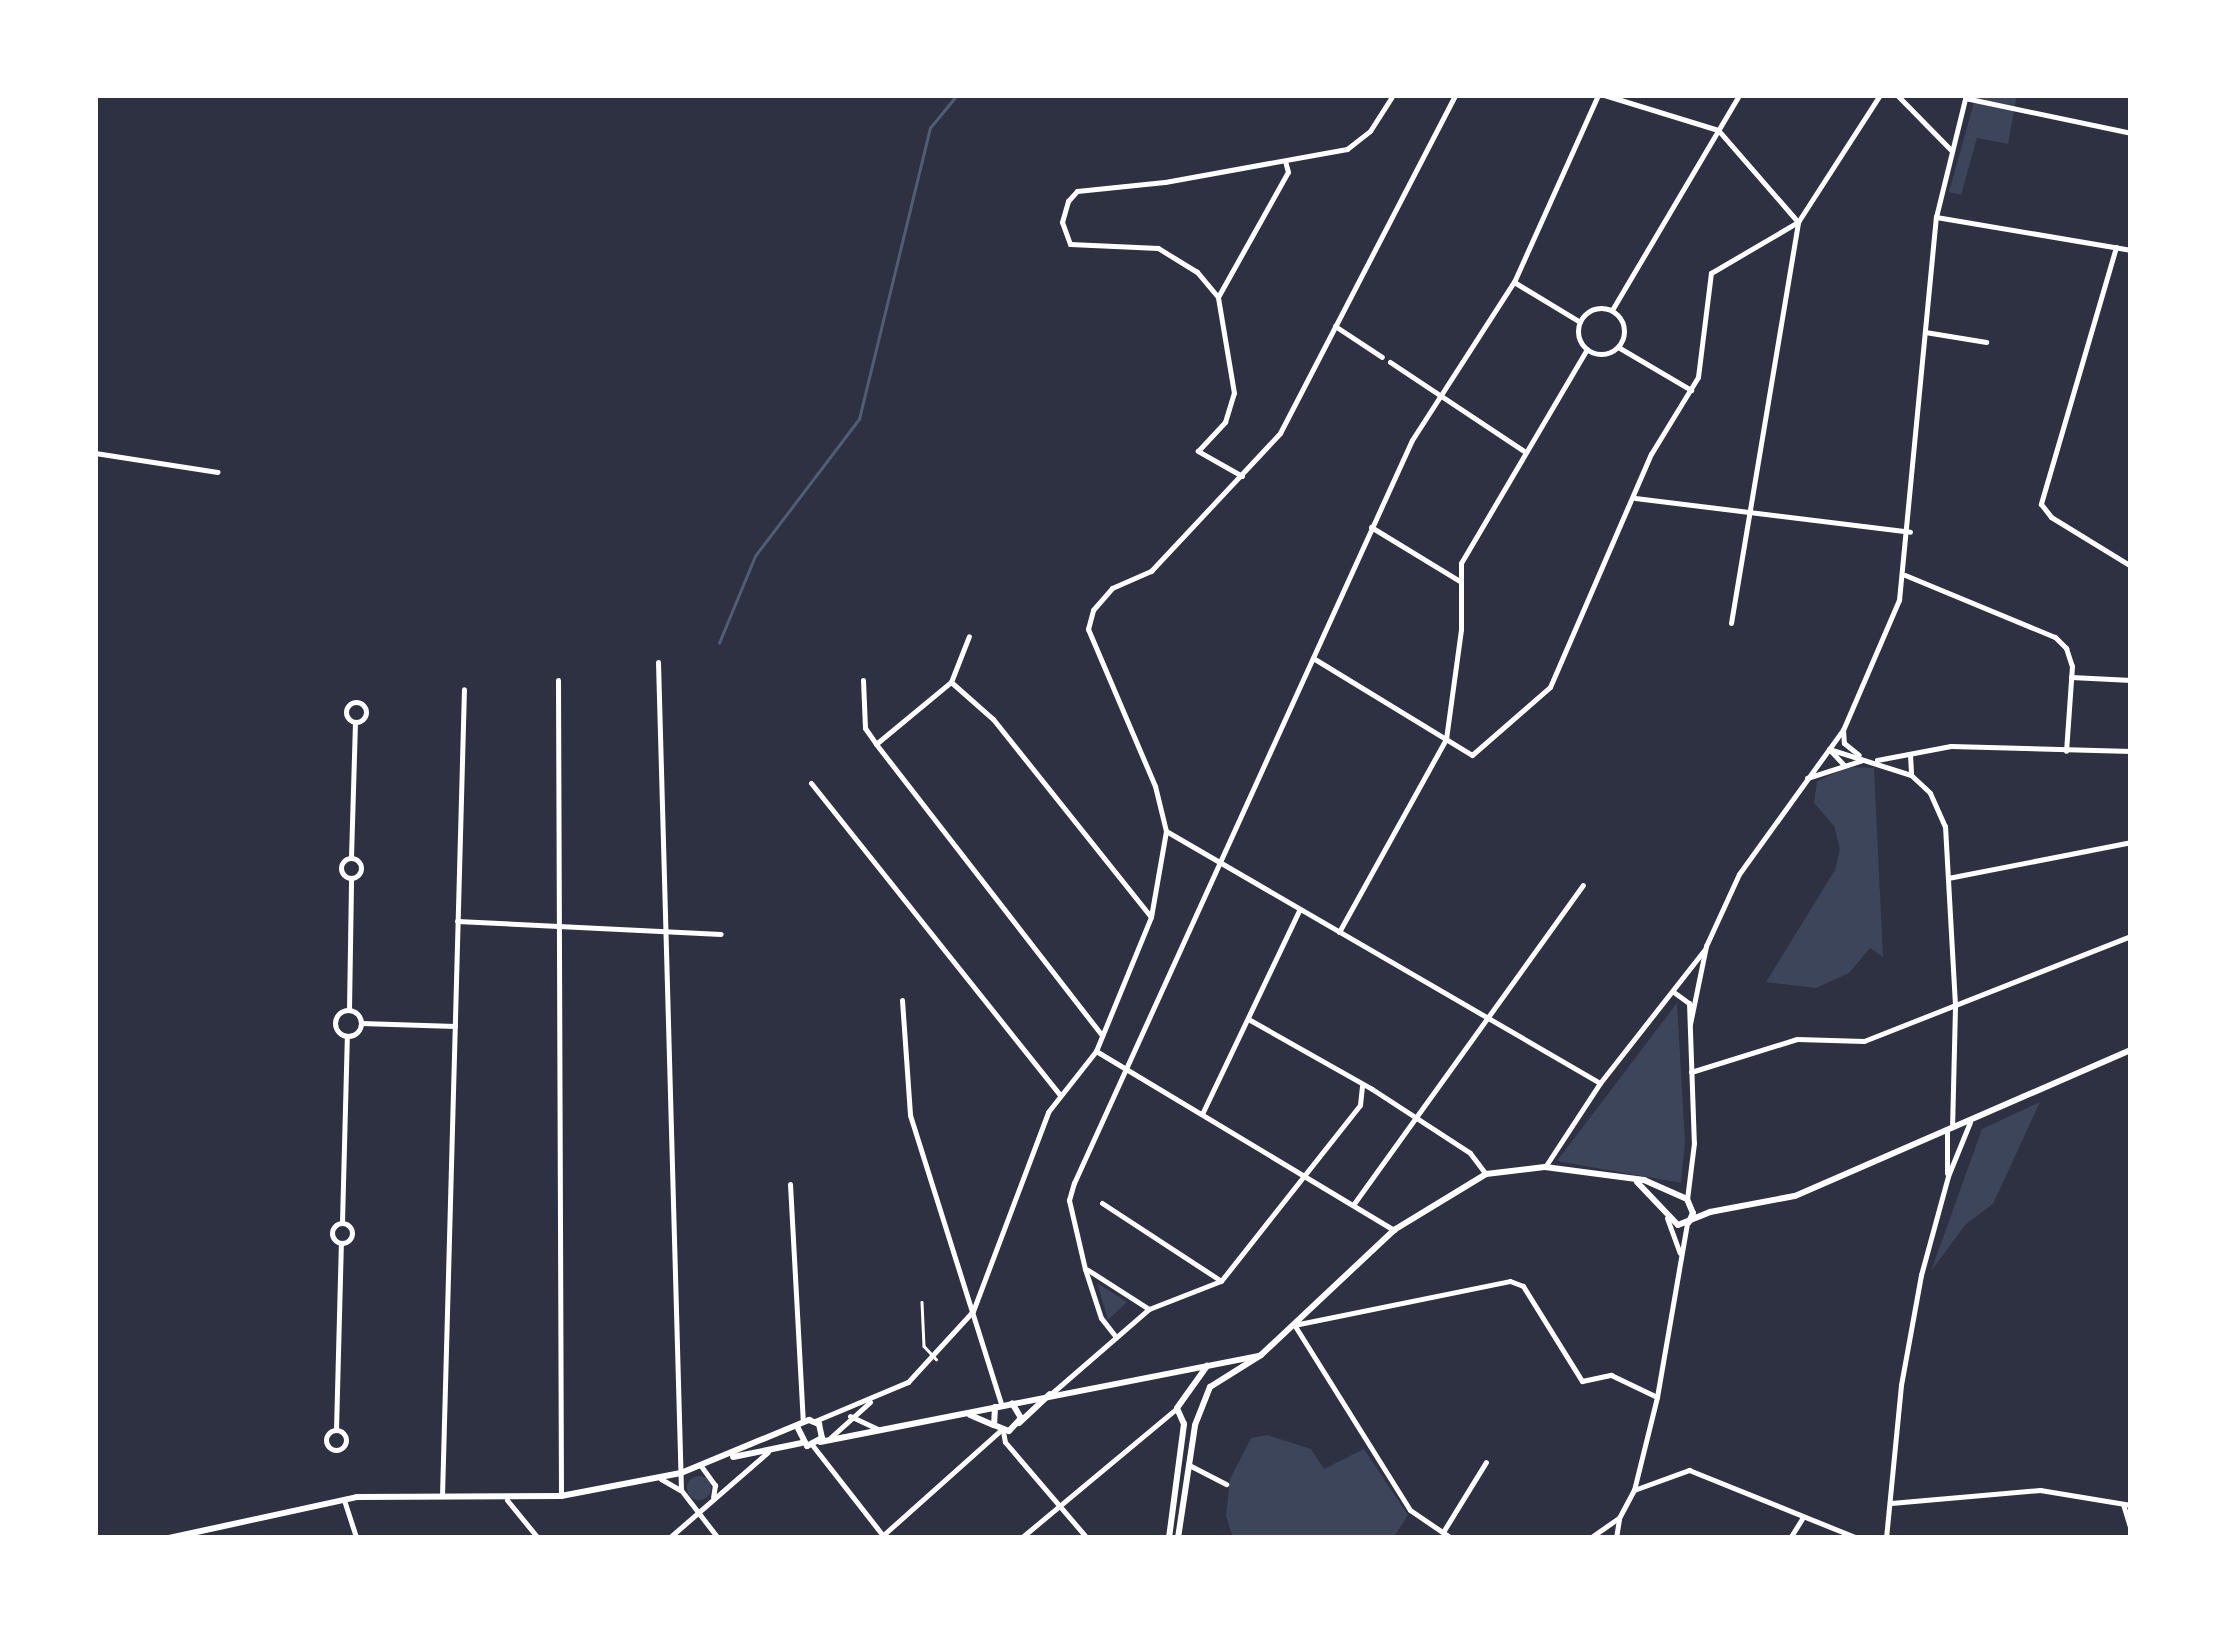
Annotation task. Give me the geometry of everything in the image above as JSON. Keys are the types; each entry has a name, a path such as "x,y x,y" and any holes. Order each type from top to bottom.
{"street":[{"path":"1243,476 1198,451 1224,422 1234,393 1218,297 1197,272 1158,248 1123,242 1070,244 1062,222 1068,201 1077,190 1285,161 1360,142 1393,95"},
{"path":"820,1443 850,1416 936,1358 973,1311 1060,1095 1096,1051 1150,917 1166,831 1155,786 1088,630 1093,610 1112,588 1151,571 1280,433 1455,95"},
{"path":"1116,1337 1102,1318 1070,1200 1371,526 1440,393 1514,282 1601,95 1718,130 1798,222"},
{"path":"1612,310 1739,95"},
{"path":"1731,623 1798,222 1880,95"},
{"path":"1897,95 1951,150"},
{"path":"1545,1167 1600,1083 1706,946 1739,874 1843,730 1883,645 1904,575 1910,532 1936,217 1966,96 2131,134"},
{"path":"1218,297 1288,172 1285,161"},
{"path":"1936,217 2131,250"},
{"path":"1313,658 1472,755 1550,687 1635,498 1650,454 1691,390 1711,273 1798,222"},
{"path":"2116,247 2041,504 2051,517 2131,566"},
{"path":"1340,932 1446,739 1466,552 1587,349 1580,322 1514,282"},
{"path":"1580,322 1594,309 1612,310"},
{"path":"1587,349 1604,354 1618,347 1624,327 1612,310"},
{"path":"1335,326 1382,357"},
{"path":"1926,332 1986,342"},
{"path":"1618,347 1691,390"},
{"path":"1390,362 1524,451"},
{"path":"95,453 218,472"},
{"path":"1635,498 1910,532"},
{"path":"1371,526 1461,582"},
{"path":"1904,575 2055,638 2066,648 2071,676 2066,751"},
{"path":"876,744 951,682 969,636"},
{"path":"658,662 680,1490"},
{"path":"2071,676 2131,680"},
{"path":"558,680 561,1496"},
{"path":"863,680 865,728 1102,1035"},
{"path":"951,682 993,719 1150,917"},
{"path":"442,1499 464,689"},
{"path":"351,878 340,868 351,857 356,723 366,713 356,702 345,712 356,723"},
{"path":"1843,730 1844,743 1870,760"},
{"path":"1806,779 1844,764 1951,746 2131,751"},
{"path":"1830,749 1911,776 1940,809 1955,1006 1948,1176"},
{"path":"1830,749 1844,764"},
{"path":"1910,753 1911,776"},
{"path":"811,783 1060,1095"},
{"path":"1166,831 1600,1083"},
{"path":"1948,878 2131,842"},
{"path":"351,857 362,868 351,878 348,1010 362,1023 455,1026"},
{"path":"1353,1204 1583,885"},
{"path":"1202,1114 1299,911"},
{"path":"456,921 721,934"},
{"path":"1691,1072 1796,1039 1864,1041 2131,936"},
{"path":"1690,1024 1706,946"},
{"path":"1616,1538 1619,1518 1634,1490 1657,1397 1688,1222 1694,1143 1690,1024 1687,998 1670,995"},
{"path":"902,1000 910,1116 1002,1404 1000,1428 1005,1442 1087,1538"},
{"path":"341,1244 331,1233 342,1222 347,1037 334,1021 348,1010"},
{"path":"1250,1020 1470,1153 1486,1174"},
{"path":"347,1037 362,1023"},
{"path":"1667,1218 1688,1222 1710,1212 1795,1196 2131,1050"},
{"path":"1096,1051 1394,1230"},
{"path":"820,1443 883,1537 1000,1428 1018,1424 1149,1308 1222,1281 1360,1105 1362,1086"},
{"path":"1886,1538 1907,1346 1948,1176 1972,1118"},
{"path":"1178,1538 1195,1424 1210,1387 1262,1355 1394,1230 1486,1174 1545,1167 1636,1181 1687,1199 1710,1212"},
{"path":"1636,1181 1662,1207 1682,1256"},
{"path":"790,1184 802,1443"},
{"path":"1662,1207 1667,1197 1687,1199"},
{"path":"1102,1203 1222,1281"},
{"path":"336,1430 346,1440 335,1451 325,1440 336,1430 341,1244 352,1233 342,1222"},
{"path":"1086,1269 1149,1308"},
{"path":"1294,1325 1510,1281 1523,1286 1582,1380 1611,1376 1657,1397"},
{"path":"1294,1325 1410,1510 1451,1538"},
{"path":"722,1459 1262,1355"},
{"path":"1022,1538 1177,1408 1209,1365"},
{"path":"1209,1365 1221,1370 1222,1381"},
{"path":"1183,1371 1201,1378 1210,1387"},
{"path":"169,1538 344,1500 506,1500 561,1496 661,1478 722,1459 800,1425 877,1398"},
{"path":"1186,1399 1203,1408"},
{"path":"1002,1404 1020,1412 1018,1424"},
{"path":"1169,1538 1184,1424 1177,1408"},
{"path":"840,1410 883,1430"},
{"path":"964,1413 1000,1428"},
{"path":"815,1421 823,1433 820,1443"},
{"path":"1184,1424 1195,1424"},
{"path":"669,1538 768,1452"},
{"path":"1443,1532 1486,1462"},
{"path":"1189,1465 1226,1484"},
{"path":"701,1466 715,1485 712,1500"},
{"path":"1634,1490 1689,1470 1856,1538"},
{"path":"661,1478 680,1490 718,1538"},
{"path":"1890,1503 2040,1490 2127,1504 2131,1531"},
{"path":"344,1500 356,1538"},
{"path":"506,1500 538,1538"},
{"path":"1790,1538 1803,1516"},
{"path":"1590,1538 1619,1518"}],"lane":[{"path":"922,1302 924,1346 936,1358"}],"shaded area":[{"path":"1976,95 2017,95 2008,144 1977,138 1961,195 1949,192"},
{"path":"1849,767 1874,768 1883,957 1870,948 1849,973 1816,988 1766,982 1835,870 1840,849 1834,826 1814,803 1817,781"},
{"path":"1677,1003 1685,1142 1681,1183 1557,1161"},
{"path":"2040,1102 1993,1204 1966,1224 1931,1271 1982,1129"},
{"path":"1097,1283 1127,1302 1108,1320"},
{"path":"1267,1435 1311,1449 1324,1469 1364,1449 1408,1515 1394,1537 1233,1538 1226,1516 1230,1479 1251,1438"},
{"path":"699,1476 708,1479 708,1497 699,1500 690,1497 687,1488 690,1479"}],"waterway":[{"path":"719,643 755,556 859,419 930,128 957,95"}]}
